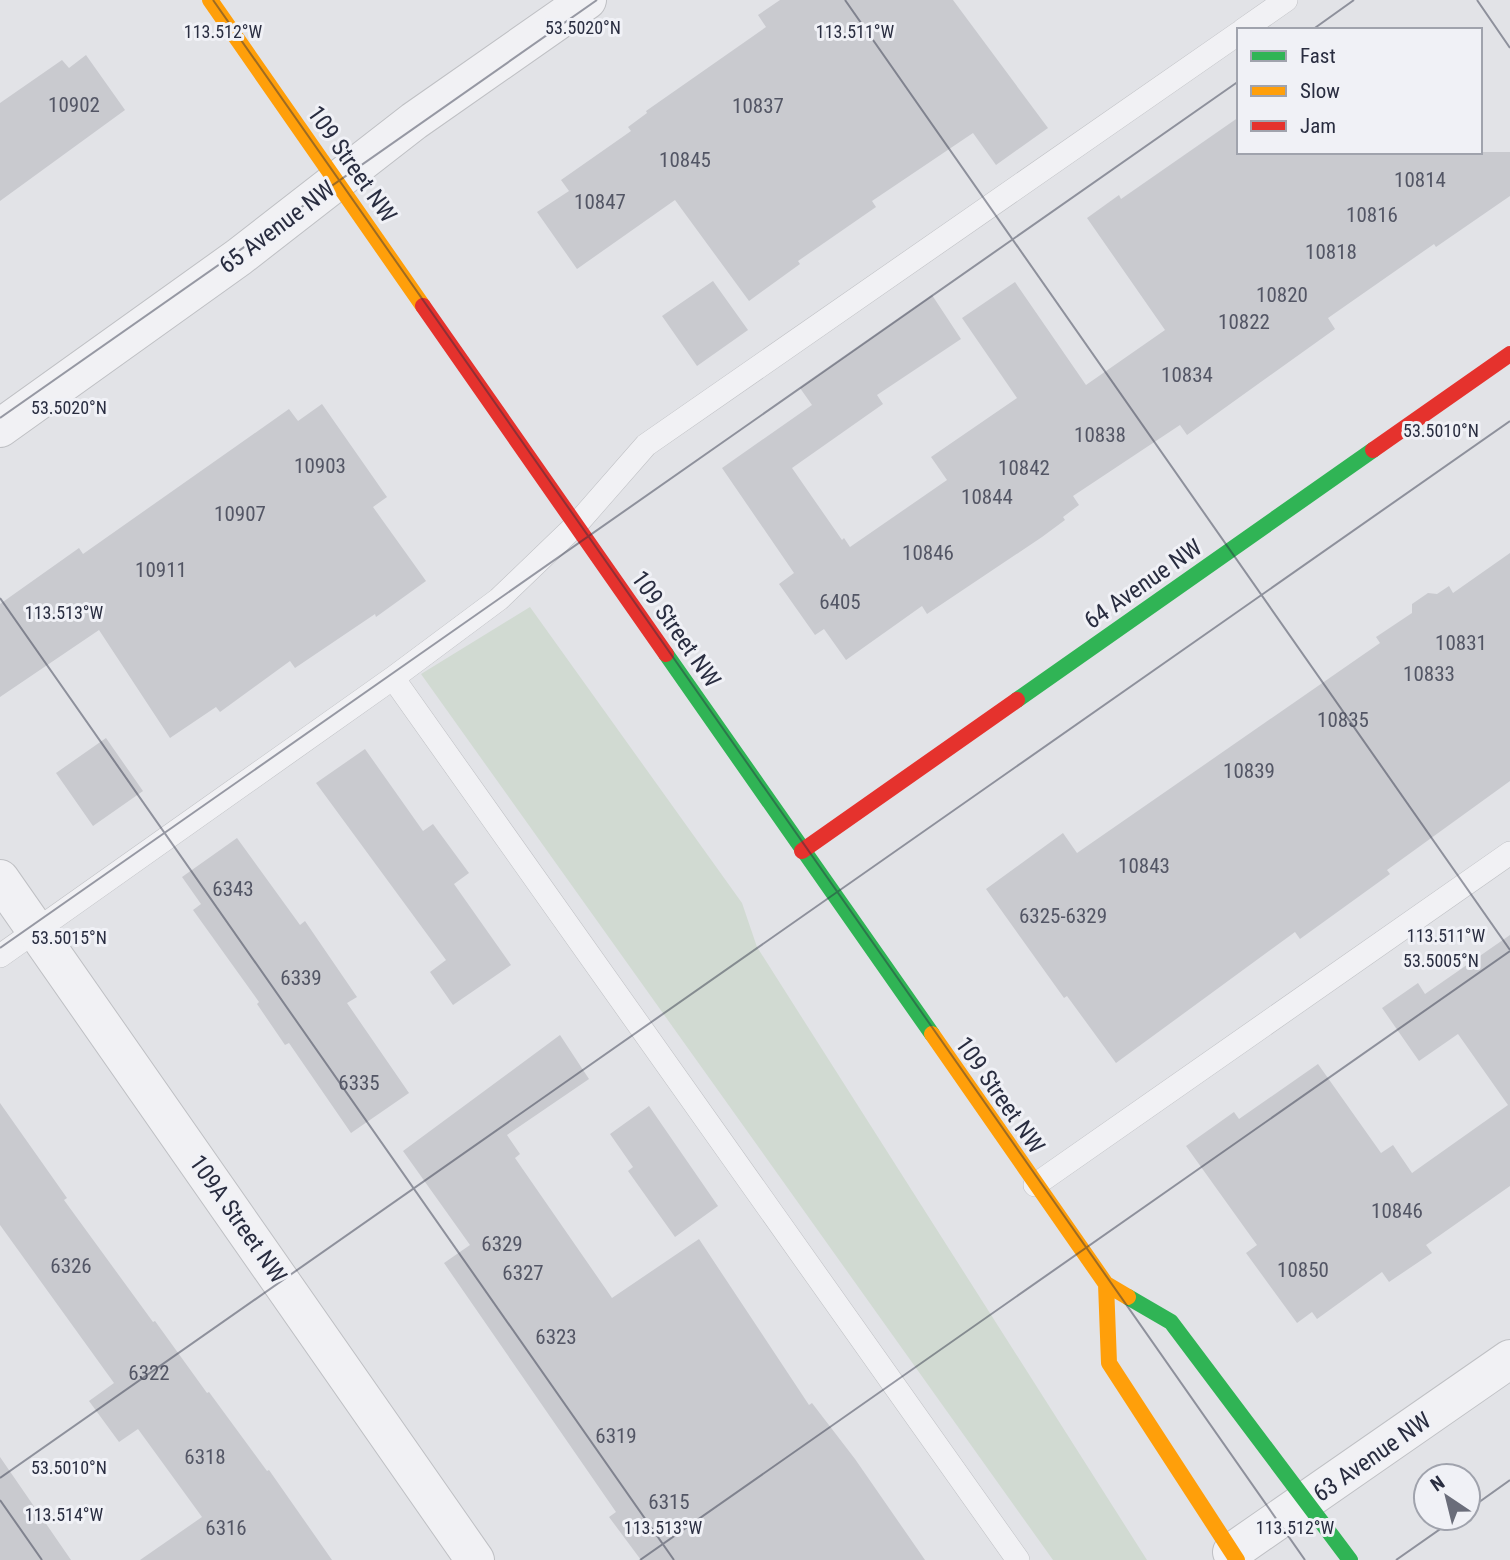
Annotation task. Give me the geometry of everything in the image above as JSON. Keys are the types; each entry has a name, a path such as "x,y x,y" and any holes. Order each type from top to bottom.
{"main road":[{"name":"109 Street NW","path":"210,0 1106,1284 1171,1322 1350,1560"},
{"name":"64 Avenue NW","path":"802,850 1510,354"},
{"path":"1106,1284 1109,1363 1230,1557"}],"street":[{"name":"65 Avenue NW","path":"0,428 239,257 414,121 587,0"},
{"name":"109A Street NW","path":"0,879 475,1560"},
{"name":"63 Avenue NW","path":"1230,1557 1510,1359"}],"lane":[{"path":"1246,28 1286,0"},
{"path":"0,956 393,678 499,599 576,525 646,445 1237,34"},
{"path":"393,678 1018,1560"},
{"path":"1035,1185 1510,853"}],"shaded area":[{"path":"530,607 742,903 757,947 1147,1560 1053,1560 421,674"}],"building":[{"path":"780,0 953,0 1048,128 996,165 973,133 872,201 876,207 798,261 800,264 749,301 675,200 577,269 537,212 569,191 561,180 631,131 628,127 647,113 646,111 766,27 758,15"},
{"path":"86,55 125,110 0,201 0,103 62,60 69,68"},
{"path":"1237,118 1237,154 1510,152 1510,196 1436,247 1434,244 1328,318 1335,329 1187,435 1180,425 1073,496 1079,505 1063,517 1065,520 1042,537 927,614 922,606 846,660 824,629 815,635 779,584 794,573 722,468 812,405 800,388 932,295 961,339 877,395 883,404 792,468 842,540 844,538 850,547 947,480 931,457 1017,398 962,318 1015,282 1086,385 1165,330 1087,218 1119,195 1121,199"},
{"path":"713,281 748,330 697,366 662,316"},
{"path":"322,404 387,497 373,507 426,581 376,617 375,614 295,668 290,661 220,712 216,707 170,738 99,630 0,697 0,604 79,548 83,554 289,409 298,421"},
{"path":"1510,553 1510,781 1387,870 1390,874 1300,939 1295,932 1116,1063 1067,996 1064,998 986,889 1063,833 1077,853 1380,643 1376,637 1412,613 1412,604 1428,593 1437,594 1449,586 1453,593"},
{"path":"106,738 143,791 93,826 56,773"},
{"path":"365,749 423,831 433,824 469,873 454,884 511,965 453,1005 430,972 446,960 316,783"},
{"path":"237,838 300,925 305,921 357,997 347,1003 409,1093 351,1133 289,1043 285,1045 257,1004 259,1002 193,910 201,904 182,877"},
{"path":"1510,935 1510,1186 1426,1245 1432,1253 1389,1282 1382,1272 1317,1319 1312,1312 1297,1323 1246,1253 1257,1245 1186,1146 1234,1112 1239,1119 1318,1064 1381,1153 1393,1145 1412,1173 1508,1105 1458,1034 1419,1061 1382,1008 1418,983 1425,994"},
{"path":"560,1035 589,1079 507,1135 520,1154 515,1158 612,1298 699,1239 809,1405 812,1403 855,1459 925,1560 641,1560 609,1517 616,1512 444,1263 470,1245 403,1151"},
{"path":"0,1103 67,1198 64,1200 153,1322 155,1321 267,1471 269,1470 332,1560 140,1560 202,1517 138,1429 119,1442 89,1401 114,1383 0,1225"},
{"path":"649,1106 718,1206 675,1237 628,1171 633,1167 610,1134"},
{"path":"0,1457 71,1560 0,1560"}],"traffic: fast":[{"path":"1017,700 1373,450"},
{"path":"666,654 932,1034"},
{"path":"1128,1297 1171,1322 1350,1560"}],"traffic: slow":[{"path":"210,0 423,306"},
{"path":"932,1034 1106,1284 1128,1297"},
{"path":"1106,1284 1109,1363 1237,1560"}],"traffic: jam":[{"path":"423,306 666,654"},
{"path":"1373,450 1510,354"},
{"path":"802,851 1017,700"}]}
